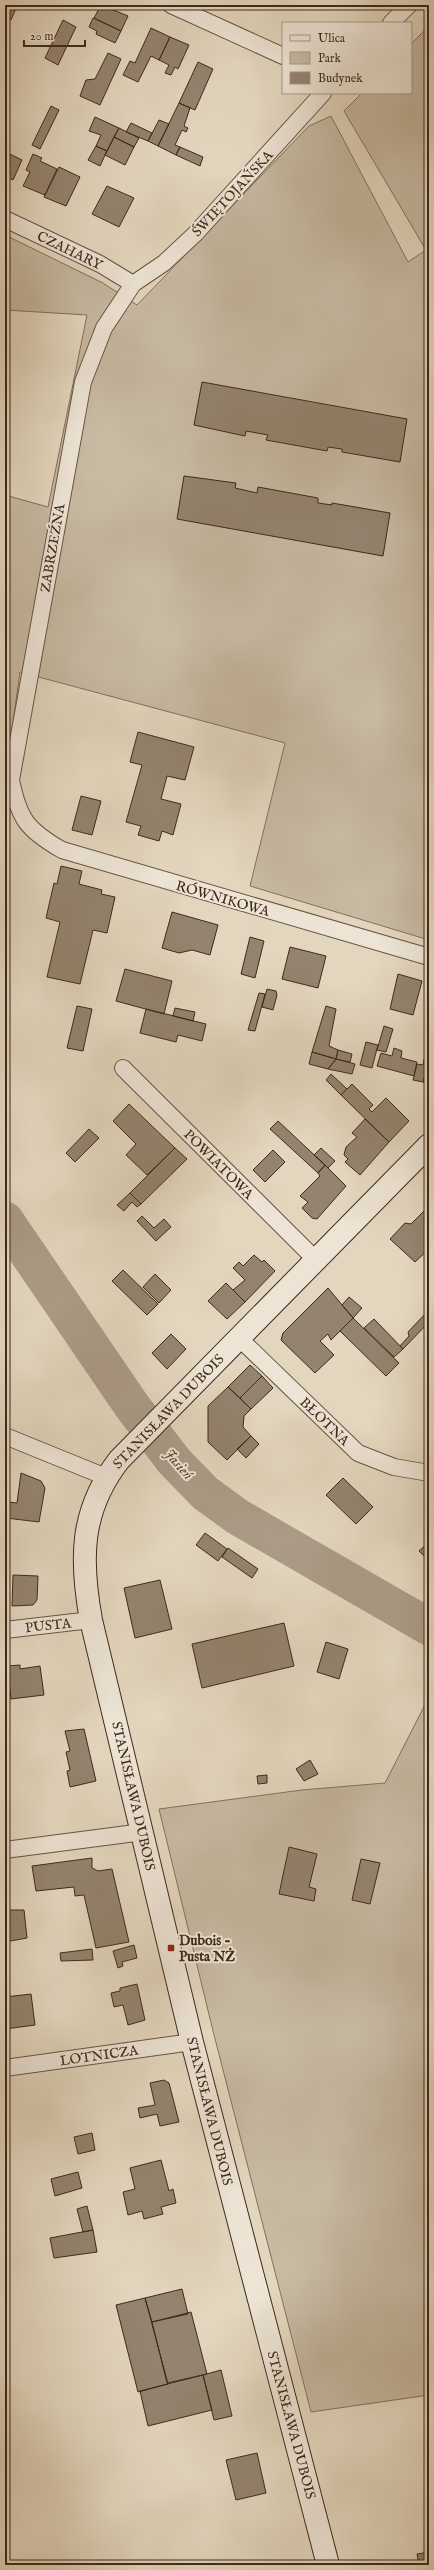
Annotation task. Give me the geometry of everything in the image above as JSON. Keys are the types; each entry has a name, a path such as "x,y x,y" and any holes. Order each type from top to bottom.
{"street":[{"path":"171,5 282,56"},
{"path":"392,22 409,5"},
{"name":"ŚWIĘTOJAŃSKA","path":"133,284 164,263 194,234 322,94"},
{"name":"CZAHARY","path":"5,219 100,264 133,284"},
{"name":"ZABRZEŹNA","path":"24,822 16,804 11,780 83,382 104,328 133,284"},
{"name":"RÓWNIKOWA","path":"24,822 52,845 80,857 429,957"},
{"name":"POWIATOWA","path":"123,1068 315,1260"},
{"name":"STANISŁAWA DUBOIS","path":"328,2565 192,2042 143,1832 91,1620 85,1573 86,1533 96,1495 106,1477 133,1443 429,1145"},
{"name":"BŁOTNA","path":"238,1337 358,1453 394,1467 429,1473"},
{"path":"5,1436 106,1477"},
{"name":"PUSTA","path":"5,1630 91,1620"},
{"path":"5,1850 143,1832"},
{"name":"LOTNICZA","path":"5,2068 192,2042"}],"green space":[{"path":"429,26 429,940 250,886 285,743 20,672 5,782 5,495 48,507 87,315 5,310 5,235 103,283 137,305 309,126 331,116 408,262 426,250 344,111 361,94 412,94 412,43"},
{"path":"429,1697 429,2395 311,2412 213,2031 159,1809 302,1790 385,1783"}],"building":[{"path":"7,5 17,6 11,20 5,20"},
{"path":"101,5 128,16 121,31 94,18"},
{"path":"93,18 121,31 115,43 96,34 97,31 89,27"},
{"path":"63,20 76,27 58,65 45,58"},
{"path":"151,28 170,37 159,60 151,56 138,82 123,75 130,61 135,63"},
{"path":"170,37 189,45 178,69 175,67 171,75 165,73 169,65 159,60"},
{"path":"108,53 121,59 100,105 80,96 86,80 95,79"},
{"path":"198,62 213,69 195,110 179,103"},
{"path":"179,103 190,108 184,126 188,128 186,132 182,130 175,145 180,147 176,155 158,146"},
{"path":"51,106 59,110 40,149 32,145"},
{"path":"95,117 119,128 107,151 96,146 101,135 89,131"},
{"path":"159,120 169,124 158,146 148,141"},
{"path":"131,123 152,133 148,141 126,132"},
{"path":"119,128 139,138 134,147 114,137"},
{"path":"114,137 134,147 125,165 105,155"},
{"path":"96,146 107,151 100,166 88,160"},
{"path":"180,147 203,157 200,166 176,155"},
{"path":"8,153 22,160 13,180 5,176 5,159"},
{"path":"33,154 42,158 40,161 57,169 45,195 23,186 30,172 26,170"},
{"path":"59,167 80,177 66,206 44,197"},
{"path":"107,186 134,198 119,227 92,214"},
{"path":"202,382 407,419 400,462 342,452 342,449 328,447 327,451 266,440 268,435 246,431 245,436 194,425"},
{"path":"184,476 236,483 235,488 257,493 258,487 318,498 318,503 332,505 332,503 390,513 383,556 177,519"},
{"path":"138,732 194,747 185,780 167,776 161,799 181,804 173,835 162,831 159,841 138,835 141,826 126,822 142,765 130,762"},
{"path":"81,796 101,801 92,835 72,830"},
{"path":"61,866 82,871 79,884 102,890 101,894 115,897 107,933 93,930 80,984 47,977 60,922 46,918 54,883 57,884"},
{"path":"172,912 218,925 210,955 192,950 179,953 162,948"},
{"path":"250,937 264,941 255,978 241,974"},
{"path":"290,947 326,956 318,988 282,979"},
{"path":"125,969 172,981 164,1014 116,1001"},
{"path":"398,974 422,981 413,1015 390,1009"},
{"path":"267,989 276,991 277,995 273,1010 262,1007"},
{"path":"259,993 265,994 255,1031 248,1030"},
{"path":"77,1006 92,1009 83,1051 67,1048"},
{"path":"326,1006 336,1009 329,1046 338,1050 336,1059 312,1052"},
{"path":"175,1008 195,1012 193,1021 173,1016"},
{"path":"146,1009 206,1024 202,1041 178,1035 176,1042 140,1033"},
{"path":"384,1026 393,1029 386,1052 377,1050"},
{"path":"366,1042 378,1045 372,1068 360,1065"},
{"path":"394,1048 402,1051 401,1058 417,1062 414,1076 377,1066 381,1053 392,1056"},
{"path":"338,1050 352,1054 350,1062 336,1059"},
{"path":"312,1052 336,1059 328,1069 309,1064"},
{"path":"336,1059 355,1064 352,1074 328,1069"},
{"path":"424,1059 429,1061 423,1082 413,1080 417,1064 423,1065"},
{"path":"429,1061 429,1084 423,1082"},
{"path":"331,1074 347,1089 341,1095 326,1080"},
{"path":"352,1084 373,1105 369,1109 372,1112 386,1098 409,1121 389,1142 341,1095"},
{"path":"129,1104 175,1148 147,1175 126,1155 136,1144 113,1121"},
{"path":"365,1119 389,1142 360,1175 345,1162 348,1159 344,1155 346,1147 357,1137 352,1133"},
{"path":"278,1121 325,1165 318,1173 270,1129"},
{"path":"89,1129 99,1138 75,1162 66,1153"},
{"path":"175,1148 187,1159 141,1204 130,1193"},
{"path":"321,1148 335,1161 328,1168 314,1155"},
{"path":"273,1150 285,1162 265,1182 253,1170"},
{"path":"325,1165 346,1186 317,1219 312,1218 302,1208 308,1202 300,1196 320,1176 318,1173"},
{"path":"130,1193 141,1204 137,1207 132,1202 124,1211 117,1205"},
{"path":"424,1211 429,1215 429,1249 415,1262 390,1239 405,1223 411,1224"},
{"path":"142,1216 154,1228 164,1219 171,1227 156,1241 137,1221"},
{"path":"254,1255 262,1262 264,1260 275,1271 245,1302 233,1290 245,1280 233,1268 239,1262 243,1266"},
{"path":"123,1270 158,1304 147,1315 112,1281"},
{"path":"155,1274 171,1290 159,1303 143,1287"},
{"path":"226,1283 245,1302 227,1319 208,1301"},
{"path":"328,1288 353,1318 331,1340 328,1334 320,1341 334,1355 315,1373 281,1340 283,1333"},
{"path":"349,1297 362,1308 353,1318 342,1305"},
{"path":"429,1310 429,1322 403,1349 400,1346 409,1336 408,1332"},
{"path":"353,1318 399,1363 386,1376 340,1331"},
{"path":"374,1319 403,1349 394,1357 364,1328"},
{"path":"171,1334 186,1349 167,1369 152,1353"},
{"path":"250,1365 262,1376 240,1398 228,1387"},
{"path":"262,1376 273,1388 251,1409 240,1398"},
{"path":"228,1387 251,1409 244,1416 243,1427 251,1436 227,1460 208,1442 208,1406"},
{"path":"251,1436 259,1444 246,1458 237,1449"},
{"path":"21,1473 41,1481 45,1488 39,1522 6,1518 8,1502 17,1503"},
{"path":"343,1478 373,1507 356,1524 326,1495"},
{"path":"205,1533 227,1549 218,1561 196,1545"},
{"path":"429,1542 429,1561 419,1551"},
{"path":"228,1548 258,1569 252,1578 222,1557"},
{"path":"13,1575 38,1576 37,1600 33,1605 12,1606"},
{"path":"160,1580 172,1629 135,1638 124,1588"},
{"path":"284,1623 294,1666 202,1688 192,1644"},
{"path":"326,1642 348,1649 339,1679 317,1672"},
{"path":"20,1665 20,1669 40,1666 44,1695 11,1699 7,1666"},
{"path":"84,1729 96,1781 70,1787 67,1771 70,1770 66,1752 70,1751 65,1731"},
{"path":"310,1760 318,1774 304,1781 296,1769"},
{"path":"267,1775 267,1783 258,1784 257,1776"},
{"path":"289,1847 317,1854 309,1887 316,1889 314,1901 279,1894"},
{"path":"92,1858 92,1868 98,1871 112,1869 129,1942 96,1948 84,1895 75,1896 74,1887 36,1891 32,1866"},
{"path":"361,1859 380,1863 370,1904 352,1900"},
{"path":"24,1910 27,1938 5,1942 5,1911"},
{"path":"134,1945 137,1958 122,1962 123,1966 118,1968 113,1951"},
{"path":"92,1949 93,1960 61,1961 60,1953"},
{"path":"137,1984 145,2020 128,2025 123,2005 114,2007 111,1993 120,1991 120,1988"},
{"path":"31,1994 35,2025 5,2029 5,1997"},
{"path":"164,2080 169,2083 179,2122 160,2126 157,2114 140,2118 138,2108 155,2105 150,2083"},
{"path":"92,2133 95,2150 78,2154 74,2137"},
{"path":"161,2160 169,2191 173,2189 176,2203 161,2207 163,2214 144,2219 142,2211 128,2215 123,2192 135,2189 130,2168"},
{"path":"78,2172 82,2188 55,2196 51,2179"},
{"path":"87,2206 93,2230 83,2232 77,2209"},
{"path":"93,2230 97,2252 54,2258 50,2238"},
{"path":"182,2289 188,2314 152,2322 145,2298"},
{"path":"145,2298 168,2384 138,2392 116,2305"},
{"path":"191,2312 207,2374 167,2383 152,2322"},
{"path":"221,2370 232,2416 214,2420 203,2375"},
{"path":"203,2375 212,2410 148,2426 140,2391"},
{"path":"257,2453 266,2493 236,2500 226,2460"},
{"path":"429,2552 429,2565 419,2565 417,2554"}],"waterway":[{"name":"Jasień","path":"5,1220 132,1406 174,1461 205,1493 238,1517 429,1627"}],"place":[{"name":"Dubois - Pusta NŻ","path":"171,1948"}]}
